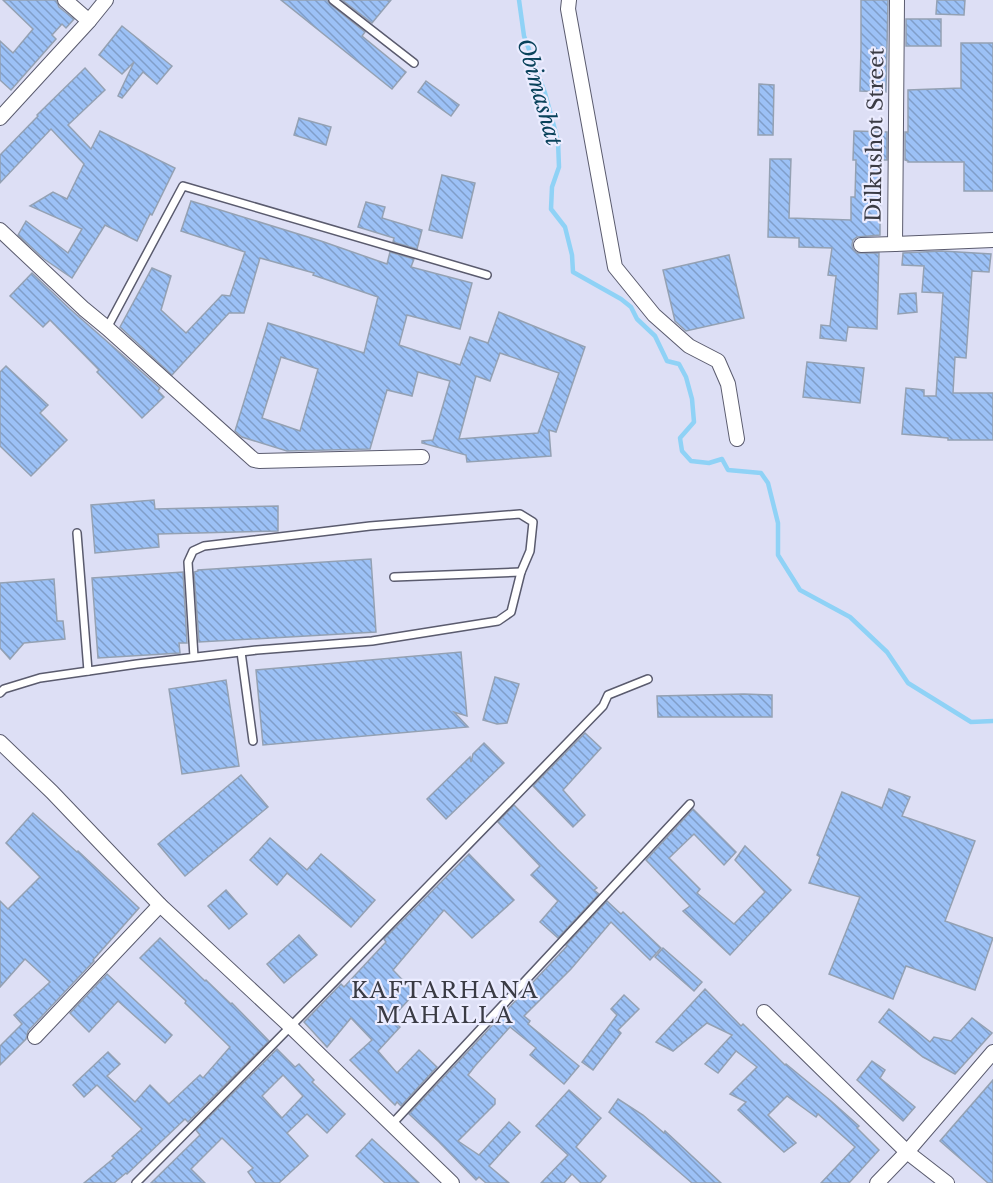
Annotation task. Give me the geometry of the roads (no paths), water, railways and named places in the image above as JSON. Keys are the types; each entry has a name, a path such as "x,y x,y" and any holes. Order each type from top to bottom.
{"street":[{"path":"65,0 89,21"},
{"path":"0,118 106,0"},
{"path":"569,0 568,9 615,267 654,315 689,346 718,361 728,384 737,440"},
{"name":"Dilkushot Street","path":"897,0 895,243 993,240"},
{"path":"0,230 84,309 254,460 422,457"},
{"path":"861,244 895,243"},
{"path":"0,742 52,792 160,905 291,1027 452,1183"},
{"path":"35,1037 160,905"},
{"path":"764,1012 906,1152 947,1183"},
{"path":"878,1183 993,1052"}],"lane":[{"path":"333,0 414,63"},
{"path":"107,328 183,186 487,275"},
{"path":"0,693 4,689 40,678 88,671 241,652 372,641 498,621 511,612 520,572 530,550 533,522 520,514 370,526 204,546 193,551 188,562 194,657"},
{"path":"77,533 88,671"},
{"path":"394,578 520,572"},
{"path":"241,652 253,741"},
{"path":"136,1183 603,706 608,695 648,679"},
{"path":"392,1124 690,804"}],"waterway":[{"name":"Obimashat","path":"519,0 524,36 545,93 558,141 559,167 552,187 551,209 565,227 572,255 573,272 631,307 637,319 655,336 667,361 679,364 686,377 692,399 694,422 680,438 682,451 691,461 709,463 722,459 728,470 761,473 768,483 778,523 778,555 800,590 850,617 887,652 908,683 971,722 993,721"}],"district":[{"name":"KAFTARHANA MAHALLA","path":"445,1002"}]}
